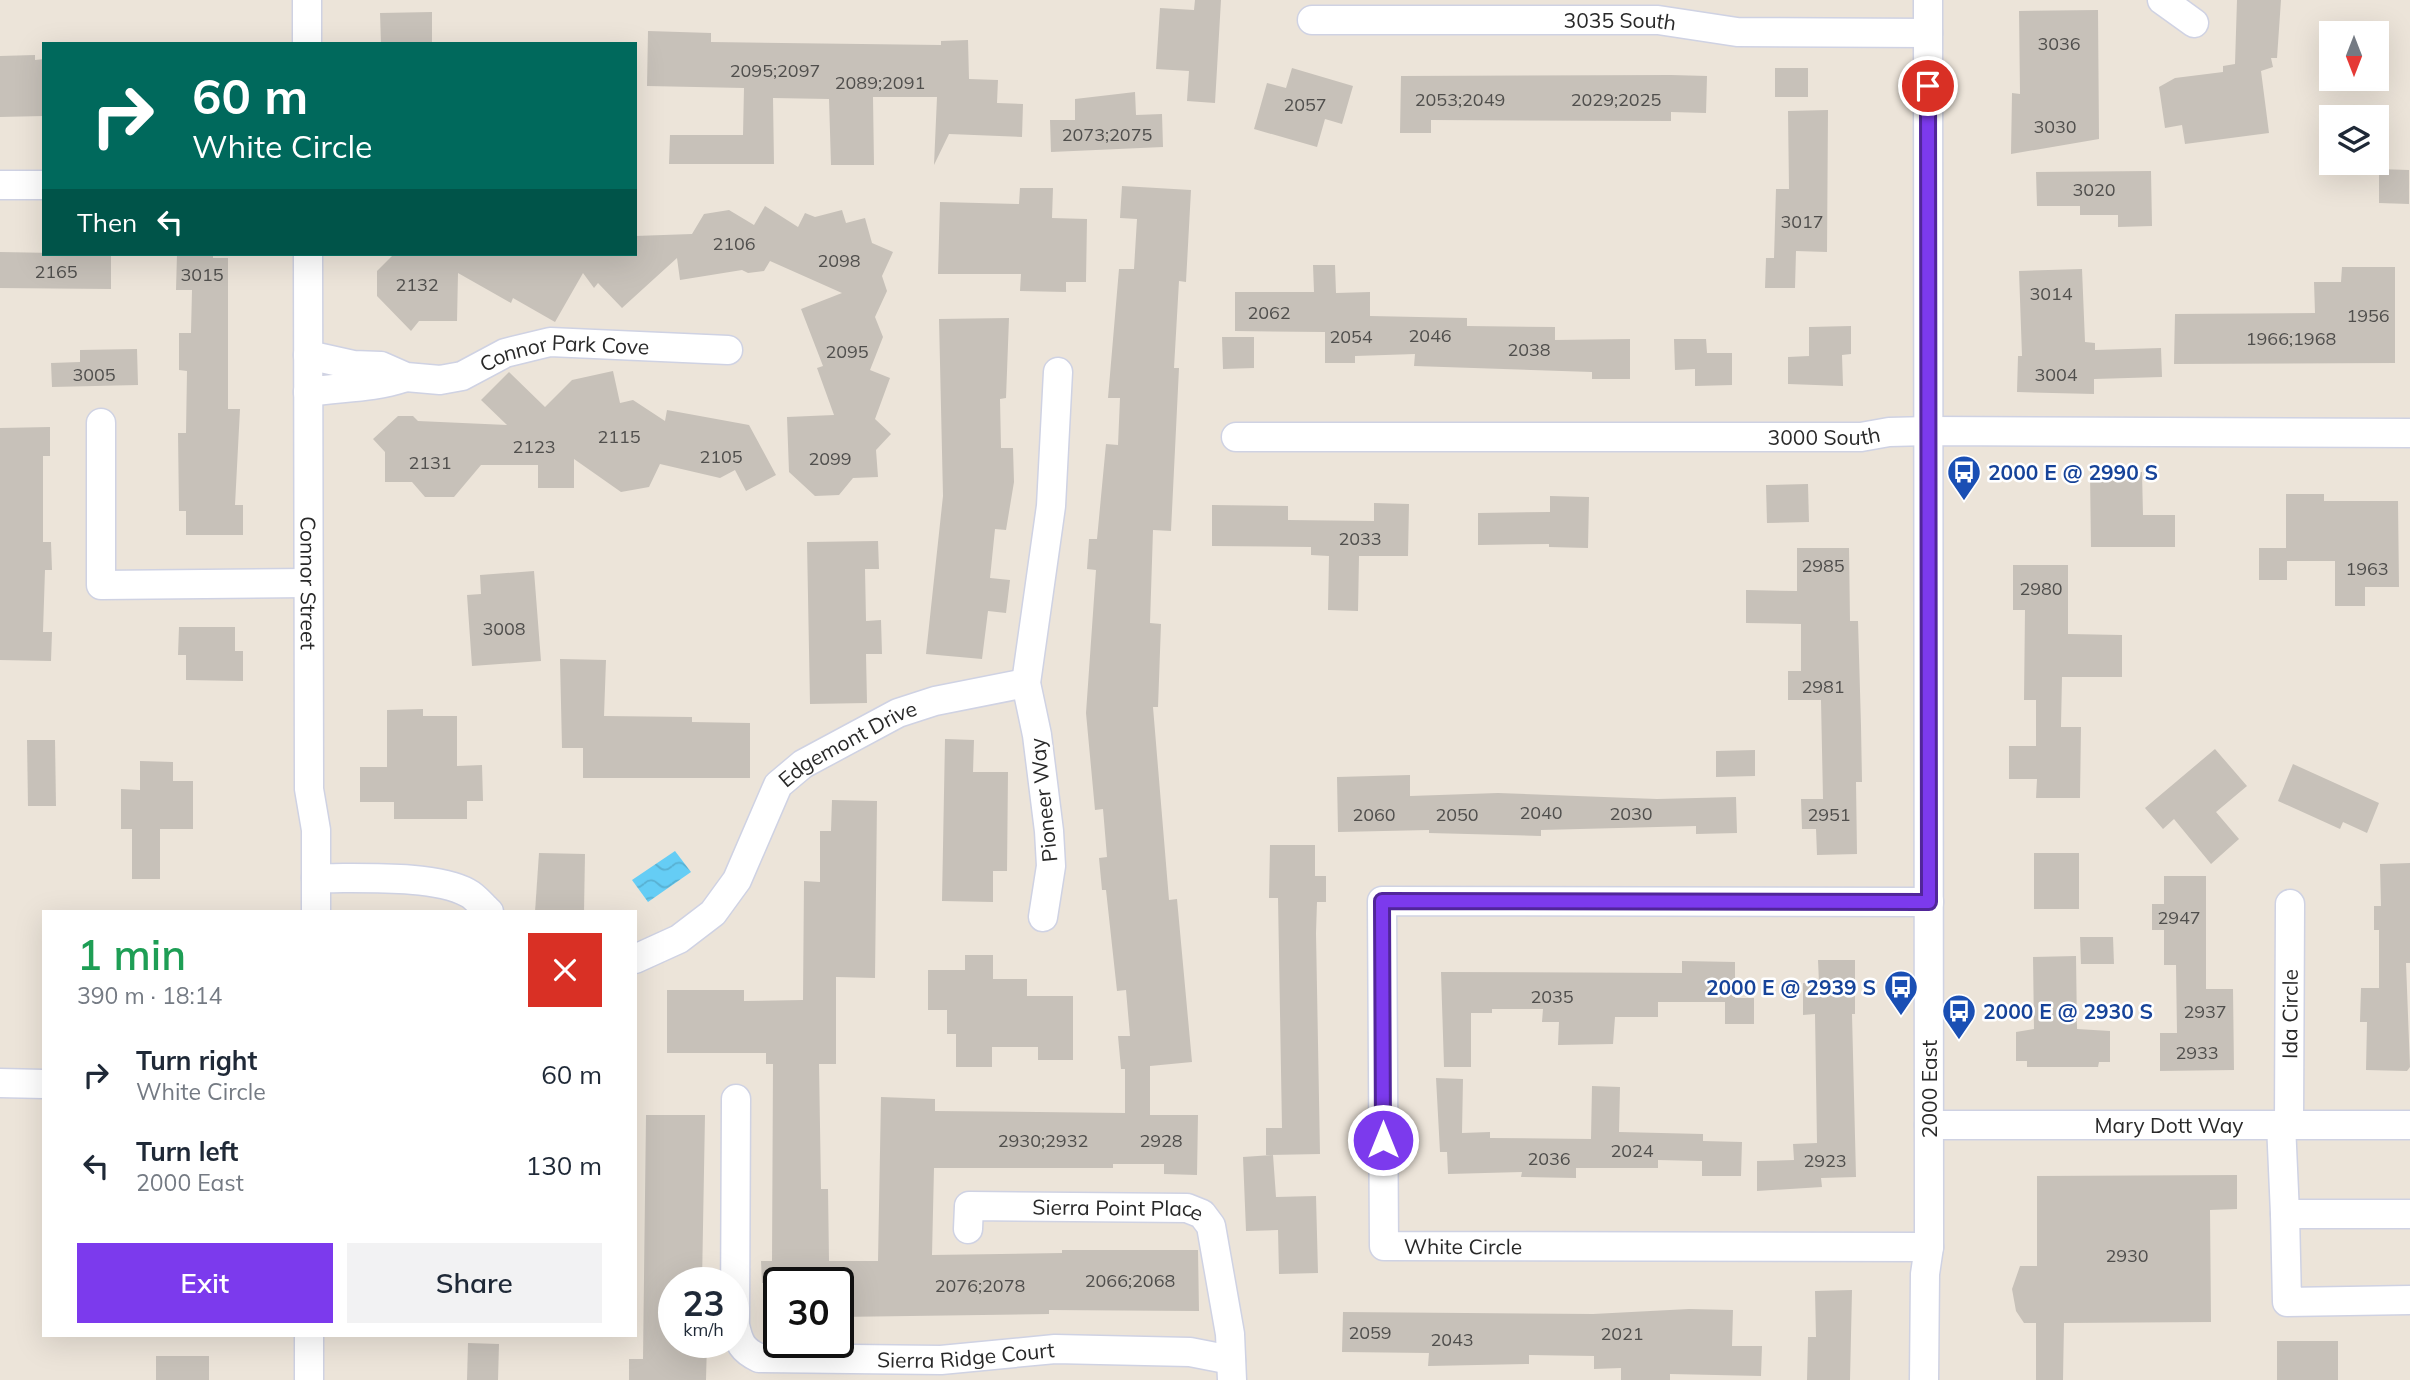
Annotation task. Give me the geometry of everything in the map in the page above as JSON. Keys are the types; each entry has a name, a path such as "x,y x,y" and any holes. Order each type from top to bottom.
{"street":[{"path":"307,0 307,42"},
{"name":"2000 East","path":"1924,1380 1925,1274 1929,1247 1928,0"},
{"path":"2162,0 2194,23"},
{"name":"3035 South","path":"1312,20 1658,20 1737,32 1928,33"},
{"path":"0,185 42,185"},
{"name":"Connor Street","path":"308,256 309,789 316,830 316,910"},
{"name":"Connor Park Cove","path":"308,392 381,385 406,377 449,379 462,376 505,353 550,342 728,351"},
{"name":"Connor Park Cove","path":"308,355 353,365 381,366 406,377"},
{"name":"Pioneer Way","path":"1043,918 1051,866 1049,831 1037,735 1026,683 1051,506 1058,372"},
{"path":"101,422 102,585 307,583"},
{"name":"3000 South","path":"1236,437 1861,437 1889,432 1929,431 2410,433"},
{"name":"Edgemont Drive","path":"637,958 679,939 713,913 737,880 778,785 803,764 898,713 935,701 1026,683"},
{"path":"316,878 395,879 449,886 470,894 487,910"},
{"name":"White Circle","path":"1929,902 1382,901 1384,1246 1929,1247"},
{"name":"Ida Circle","path":"2290,904 2285,1124 2287,1302 2410,1300"},
{"path":"0,1083 42,1084"},
{"name":"Sierra Ridge Court","path":"736,1099 735,1325 739,1343 747,1352 759,1358 941,1360 1055,1349 1190,1352 1231,1370"},
{"name":"Mary Dott Way","path":"1929,1125 2410,1125"},
{"name":"Sierra Point Place","path":"968,1229 969,1206 1187,1208 1202,1214 1210,1226 1230,1334 1231,1370"},
{"path":"2285,1214 2410,1214"},
{"path":"309,1337 309,1380"}],"water":[{"path":"675,851 691,872 648,902 632,880"}],"building":[{"path":"1195,0 1221,0 1215,103 1187,101 1189,71 1156,69 1160,8 1194,10"},
{"path":"2237,0 2281,0 2277,58 2271,58 2273,67 2261,71 2269,133 2185,144 2182,125 2165,128 2159,87 2175,78 2223,72 2223,66 2235,64"},
{"path":"2098,10 2099,139 2011,154 2012,93 2020,94 2019,11"},
{"path":"432,12 432,42 381,42 380,13"},
{"path":"648,31 711,33 711,42 941,45 941,41 968,40 969,79 998,80 997,103 1023,104 1022,137 949,134 934,165 937,97 873,97 874,165 831,165 829,99 773,98 774,164 669,164 670,135 743,135 744,88 647,86"},
{"path":"35,55 35,60 42,59 42,116 0,117 0,56"},
{"path":"1292,68 1353,86 1342,124 1325,119 1317,147 1254,129 1267,83 1286,88"},
{"path":"1775,68 1808,68 1808,97 1775,97"},
{"path":"1401,76 1707,76 1706,113 1671,112 1671,121 1431,120 1431,133 1400,133"},
{"path":"1135,92 1136,115 1162,114 1163,147 1051,152 1050,120 1075,120 1075,99"},
{"path":"1828,110 1827,252 1796,251 1795,288 1765,288 1766,258 1774,258 1776,189 1789,189 1788,111"},
{"path":"2389,169 2409,170 2409,204 2379,203 2379,175 2389,175"},
{"path":"2151,171 2152,226 2118,227 2118,215 2080,215 2080,206 2037,206 2036,172"},
{"path":"1122,186 1191,190 1186,282 1179,281 1174,368 1179,368 1171,531 1153,530 1150,623 1161,624 1158,707 1153,707 1169,900 1177,899 1192,1062 1150,1066 1150,1115 1198,1115 1197,1175 1164,1174 1164,1164 1113,1164 1113,1168 934,1168 932,1255 1062,1253 1062,1250 1198,1250 1199,1311 1049,1310 1049,1314 854,1317 854,1267 763,1267 762,1283 761,1261 772,1261 773,1064 766,1064 766,1053 667,1053 667,990 744,990 744,1001 803,1000 804,881 820,882 820,831 831,831 832,800 877,801 875,978 836,977 836,1064 819,1064 821,1189 828,1189 829,1261 878,1261 881,1097 935,1099 935,1111 1125,1113 1125,1069 1121,1069 1118,1036 1130,1036 1126,990 1117,991 1106,890 1102,890 1099,858 1107,857 1103,809 1095,810 1086,713 1096,570 1087,569 1089,539 1097,539 1106,444 1118,445 1120,398 1108,398 1119,269 1134,269 1137,219 1120,218"},
{"path":"1020,188 1053,188 1052,218 1087,219 1086,282 1066,282 1066,292 1020,291 1021,274 938,274 940,202 1019,204"},
{"path":"765,206 798,227 805,213 815,217 842,210 846,223 865,218 872,243 893,252 882,276 887,291 875,317 883,337 870,370 890,378 875,419 891,434 876,450 878,477 853,478 839,495 815,496 789,472 787,417 834,415 817,368 823,366 801,309 842,293 770,261 764,271 748,273 742,270 680,280 677,258 622,308 598,283 594,288 583,273 555,322 513,298 511,303 458,273 457,321 419,321 411,331 377,296 377,271 392,256 637,256 637,236 692,234 704,214 729,210 754,225"},
{"path":"0,252 42,253 42,256 111,256 111,289 0,288"},
{"path":"177,256 228,258 228,409 240,409 235,505 243,505 243,535 186,535 186,511 179,511 178,433 186,433 187,371 179,370 179,333 191,333 192,290 176,290"},
{"path":"1313,265 1335,265 1336,293 1370,292 1370,316 1467,318 1467,326 1555,327 1555,340 1630,339 1630,379 1592,379 1592,372 1414,366 1415,354 1355,356 1355,363 1325,363 1325,332 1235,331 1235,292 1314,292"},
{"path":"2342,267 2395,267 2395,363 2174,364 2175,314 2315,313 2314,282 2341,282"},
{"path":"2082,269 2085,342 2095,343 2095,350 2161,348 2162,377 2094,379 2094,394 2017,392 2018,356 2022,356 2019,271"},
{"path":"1009,318 1006,398 1000,399 1001,448 1013,448 1014,482 1006,530 995,529 990,578 1010,580 1006,613 988,611 982,659 926,654 943,496 939,319"},
{"path":"1851,326 1851,354 1842,355 1843,386 1788,384 1788,357 1809,356 1809,327"},
{"path":"1222,337 1254,337 1254,368 1223,369"},
{"path":"1674,339 1706,339 1707,353 1732,353 1732,385 1695,386 1695,369 1675,370"},
{"path":"137,349 138,385 52,387 51,363 80,362 80,350"},
{"path":"613,371 620,403 633,400 665,421 667,410 749,425 776,475 746,491 735,470 720,478 660,464 649,487 621,492 574,459 574,488 538,488 538,465 481,465 454,497 425,497 412,482 385,482 385,452 373,439 398,416 413,416 418,421 507,425 481,400 509,372 545,407 572,380"},
{"path":"50,427 50,456 43,456 43,542 51,542 52,570 45,570 43,632 52,632 51,661 0,660 0,428"},
{"path":"2142,472 2143,515 2175,515 2175,547 2091,547 2090,473"},
{"path":"1808,484 1809,522 1767,523 1766,485"},
{"path":"2286,494 2324,494 2324,501 2398,501 2399,587 2365,587 2365,606 2335,606 2335,561 2287,561 2287,580 2259,580 2259,548 2286,548"},
{"path":"1550,496 1589,497 1588,548 1549,547 1549,544 1478,545 1478,513 1550,512"},
{"path":"1374,503 1409,504 1408,556 1359,556 1358,611 1328,610 1329,556 1311,555 1311,547 1212,546 1212,505 1288,506 1288,520 1374,521"},
{"path":"878,541 879,569 865,569 866,621 881,620 882,654 866,654 867,703 810,704 807,542"},
{"path":"1797,548 1849,548 1850,621 1858,621 1861,726 1862,782 1856,782 1857,854 1817,855 1816,829 1802,829 1801,799 1823,799 1821,700 1788,700 1788,671 1801,671 1801,624 1746,623 1746,590 1797,591"},
{"path":"2013,565 2068,565 2068,634 2122,635 2122,677 2062,677 2061,727 2081,727 2080,798 2036,798 2037,779 2009,779 2009,746 2036,746 2036,700 2024,700 2025,610 2013,610"},
{"path":"534,571 541,661 472,666 467,595 481,594 480,575"},
{"path":"179,627 235,627 235,651 243,651 243,681 186,680 186,655 178,655"},
{"path":"560,659 606,660 604,716 692,717 692,722 750,723 750,778 583,778 583,748 562,748"},
{"path":"423,709 423,716 457,716 457,766 482,765 483,801 467,801 467,819 394,819 394,802 360,802 360,767 387,767 387,710"},
{"path":"945,739 974,740 973,772 1008,772 1007,871 993,871 993,902 942,901"},
{"path":"27,740 55,740 56,806 28,806"},
{"path":"2215,749 2247,786 2216,812 2239,839 2211,864 2174,819 2163,829 2145,808"},
{"path":"1755,750 1755,776 1716,777 1716,751"},
{"path":"140,761 173,762 173,781 193,781 193,829 160,829 160,879 132,879 132,829 121,829 121,789 140,790"},
{"path":"2293,764 2379,803 2367,833 2343,822 2340,829 2278,801"},
{"path":"1410,775 1410,796 1498,793 1657,799 1736,797 1737,833 1696,834 1696,826 1541,830 1541,836 1429,833 1429,830 1338,832 1337,777"},
{"path":"1270,845 1315,845 1315,876 1326,876 1326,902 1317,902 1316,933 1320,1154 1266,1155 1266,1128 1282,1128 1278,898 1269,898"},
{"path":"539,853 585,854 584,910 535,910"},
{"path":"2034,853 2079,853 2079,909 2034,909"},
{"path":"2410,863 2410,963 2406,963 2410,1067 2407,1071 2366,1070 2367,1022 2360,1022 2361,988 2379,988 2379,930 2374,930 2374,906 2381,906 2380,864"},
{"path":"2164,876 2206,876 2206,989 2233,989 2234,1070 2160,1071 2160,1033 2177,1033 2176,965 2164,965 2164,930 2152,930 2152,904 2164,904"},
{"path":"2080,937 2113,937 2114,964 2081,964"},
{"path":"965,955 993,955 993,979 1027,979 1027,996 1073,996 1073,1060 1038,1060 1038,1047 992,1047 992,1067 956,1067 956,1034 947,1034 947,1010 928,1010 928,970 965,970"},
{"path":"2076,956 2077,1029 2110,1031 2110,1062 2099,1062 2098,1067 2027,1067 2027,1061 2016,1061 2016,1032 2034,1029 2033,957"},
{"path":"1818,960 1855,960 1855,1014 1852,1014 1856,1177 1821,1178 1822,1187 1757,1191 1757,1161 1794,1160 1793,1144 1817,1143 1815,1014 1803,1015 1803,983 1819,983"},
{"path":"1682,961 1735,962 1735,998 1754,998 1754,1024 1725,1024 1725,1002 1658,1002 1658,1017 1615,1017 1613,1044 1558,1045 1559,1022 1542,1022 1543,1009 1492,1009 1492,1013 1471,1013 1471,1067 1444,1067 1441,972 1682,973"},
{"path":"1436,1078 1463,1079 1462,1133 1490,1132 1490,1138 1591,1139 1592,1086 1620,1087 1619,1132 1703,1134 1703,1141 1742,1142 1741,1176 1702,1176 1702,1161 1658,1160 1658,1168 1576,1168 1576,1178 1521,1177 1522,1172 1448,1174 1447,1152 1440,1152"},
{"path":"646,1115 705,1115 702,1267 658,1267 658,1358 707,1358 706,1380 629,1380 629,1359 643,1359"},
{"path":"1273,1155 1276,1197 1316,1196 1318,1273 1279,1274 1278,1230 1246,1231 1243,1157"},
{"path":"2237,1175 2237,1209 2210,1210 2211,1322 2064,1323 2063,1380 2036,1380 2036,1323 2024,1323 2016,1311 2012,1289 2020,1266 2037,1266 2037,1176"},
{"path":"1852,1290 1850,1380 1807,1380 1808,1337 1816,1337 1815,1291"},
{"path":"1689,1309 1733,1310 1732,1346 1762,1346 1761,1376 1670,1374 1670,1380 1621,1380 1621,1368 1594,1369 1594,1356 1529,1355 1529,1364 1428,1366 1429,1353 1342,1352 1343,1312 1593,1314"},
{"path":"2277,1341 2338,1341 2338,1380 2277,1380"},
{"path":"468,1343 499,1344 498,1380 467,1380"},
{"path":"156,1356 209,1356 209,1380 156,1380"}],"place":[{"name":"2000 E @ 2990 S","path":"1964,502"},
{"name":"2000 E @ 2939 S","path":"1901,1017"},
{"name":"2000 E @ 2930 S","path":"1959,1041"}],"route":[{"path":"1383,1140 1382,901 1929,902 1928,86"}]}
